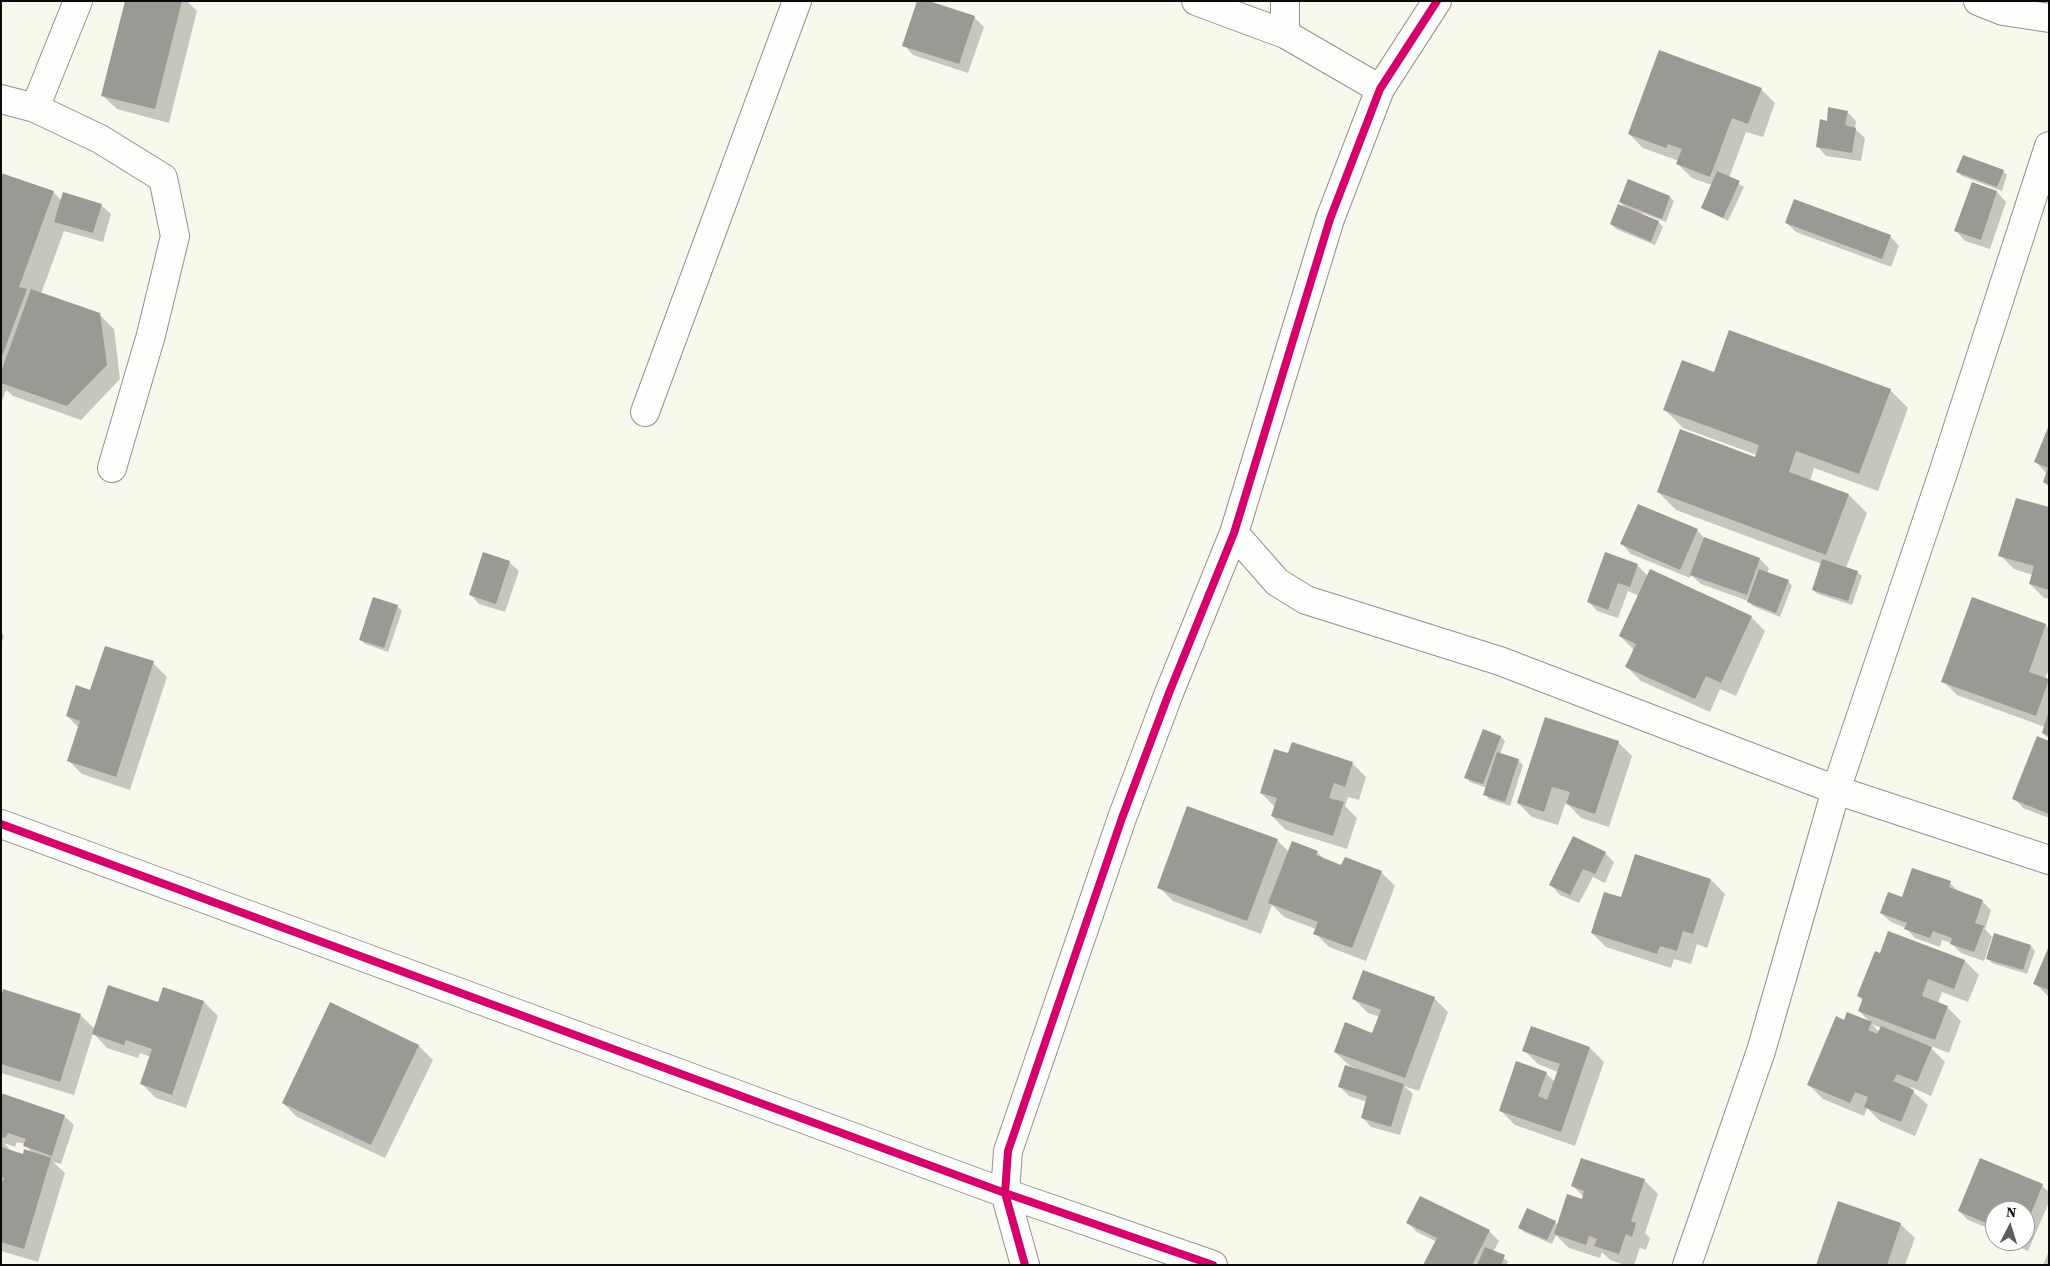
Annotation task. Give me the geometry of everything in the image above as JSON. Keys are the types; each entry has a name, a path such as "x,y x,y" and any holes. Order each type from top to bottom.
{"street":[{"path":"35,108 78,1"},
{"path":"645,412 797,1"},
{"path":"1196,1 1286,34 1380,89"},
{"path":"1285,1 1286,34"},
{"path":"1025,1265 1005,1193 1008,1151 1073,959 1169,693 1234,533 1330,219 1380,89 1437,1"},
{"path":"1978,1 2003,11 2049,18"},
{"path":"1,99 35,108 100,139 163,178 175,236 151,335 112,468"},
{"path":"1687,1265 1760,1051 1836,790 1943,473 2049,146"},
{"path":"1234,533 1276,582 1306,600 1500,661 1836,790 2049,860"},
{"path":"1,824 1005,1193 1213,1265"}],"building":[{"path":"125,1 182,1 155,109 101,96"},
{"path":"917,1 929,1 975,16 959,64 902,46"},
{"path":"1659,50 1762,88 1748,124 1732,118 1710,177 1676,164 1682,149 1668,144 1666,148 1628,134"},
{"path":"1828,107 1848,111 1845,125 1856,128 1852,153 1816,147 1820,119 1827,121"},
{"path":"1963,155 2004,170 1997,187 1956,172"},
{"path":"1717,171 1740,181 1723,218 1701,208"},
{"path":"1,173 54,191 19,287 27,289 1,359"},
{"path":"1628,179 1670,196 1662,219 1619,202"},
{"path":"1972,182 1997,191 1981,240 1954,231"},
{"path":"63,192 102,204 93,233 54,222"},
{"path":"1794,199 1891,235 1882,259 1785,223"},
{"path":"1618,204 1659,221 1651,242 1610,224"},
{"path":"31,289 100,313 107,365 67,406 1,383 1,372"},
{"path":"1729,330 1891,389 1859,474 1796,451 1789,472 1849,494 1826,555 1657,492 1680,429 1755,457 1759,445 1663,410 1682,360 1714,372"},
{"path":"2049,425 2049,485 2043,482 2048,468 2034,462"},
{"path":"2016,498 2049,507 2049,590 2029,584 2034,566 1998,556"},
{"path":"1638,504 1698,529 1680,570 1620,544"},
{"path":"1704,537 1760,558 1747,595 1690,575"},
{"path":"483,552 510,561 496,604 469,595"},
{"path":"1605,552 1638,564 1630,587 1618,583 1608,610 1587,602"},
{"path":"1822,559 1858,571 1848,601 1812,590"},
{"path":"1650,569 1752,616 1721,683 1706,676 1695,699 1625,667 1636,644 1619,636"},
{"path":"1759,569 1789,580 1776,613 1747,602"},
{"path":"373,597 398,605 384,648 359,640"},
{"path":"1972,597 2046,624 2029,672 2049,679 2036,716 1941,682"},
{"path":"105,646 154,661 116,777 67,761 80,721 66,716 76,685 90,690"},
{"path":"2049,713 2049,736 2042,733"},
{"path":"1545,717 1619,741 1595,814 1566,804 1570,792 1552,787 1544,812 1517,803"},
{"path":"1483,729 1501,736 1483,784 1464,778"},
{"path":"2037,736 2049,741 2049,814 2012,799"},
{"path":"1292,742 1353,762 1345,787 1334,783 1329,798 1344,802 1333,836 1271,816 1277,798 1260,793 1274,749 1288,753"},
{"path":"1497,752 1519,759 1505,802 1483,795"},
{"path":"1187,806 1278,839 1247,921 1157,888"},
{"path":"1573,836 1606,852 1595,874 1583,869 1570,895 1549,885"},
{"path":"1292,841 1318,851 1316,855 1341,865 1345,857 1382,871 1352,948 1313,934 1318,922 1268,903"},
{"path":"1635,854 1711,879 1693,934 1683,931 1677,951 1660,946 1657,954 1591,933 1604,892 1621,897"},
{"path":"1912,868 1951,881 1949,887 1983,900 1975,923 1984,926 1974,952 1950,944 1952,938 1933,931 1930,938 1904,929 1907,923 1880,913 1888,892 1902,897"},
{"path":"1888,931 1965,960 1954,989 1928,979 1922,996 1948,1006 1935,1040 1858,1011 1863,998 1857,996 1875,951 1880,953"},
{"path":"1994,933 2031,945 2023,970 1986,959"},
{"path":"2049,946 2049,990 2033,984"},
{"path":"1363,970 1435,997 1405,1078 1334,1052 1345,1022 1372,1033 1381,1010 1352,999"},
{"path":"108,985 158,1002 163,987 204,1001 172,1095 140,1084 152,1049 126,1040 124,1045 92,1034"},
{"path":"3,989 81,1014 60,1082 1,1064 1,996"},
{"path":"330,1002 419,1045 371,1145 282,1103"},
{"path":"1847,1012 1872,1022 1868,1030 1877,1034 1881,1026 1932,1047 1917,1082 1897,1074 1893,1081 1914,1090 1901,1122 1864,1107 1868,1097 1855,1092 1850,1103 1807,1085 1836,1016 1844,1020"},
{"path":"1531,1026 1590,1047 1561,1132 1499,1111 1516,1061 1547,1072 1538,1096 1547,1100 1560,1064 1522,1051"},
{"path":"1345,1065 1404,1084 1391,1127 1361,1118 1367,1096 1338,1087"},
{"path":"1,1093 65,1115 52,1156 23,1146 26,1139 8,1133 5,1138 1,1137"},
{"path":"1,1147 23,1154 24,1149 51,1158 24,1249 1,1242 1,1184 4,1178 1,1177"},
{"path":"1581,1158 1645,1179 1631,1221 1636,1223 1632,1237 1626,1234 1619,1254 1594,1246 1597,1239 1589,1236 1586,1245 1554,1234 1567,1194 1582,1199 1584,1191 1571,1186"},
{"path":"1980,1158 2043,1184 2035,1204 2035,1201 1985,1201 1985,1223 1958,1211"},
{"path":"1420,1196 1490,1230 1472,1265 1423,1265 1437,1238 1406,1223"},
{"path":"1838,1201 1901,1223 1887,1265 1816,1265"},
{"path":"1527,1208 1556,1221 1547,1240 1518,1228"},
{"path":"1485,1247 1505,1255 1501,1265 1477,1265"}],"cycle path":[{"path":"1025,1265 1005,1193 1008,1151 1122,818 1169,693 1234,533 1330,219 1380,89 1437,1"},
{"path":"1,824 1005,1193 1213,1265"}]}
